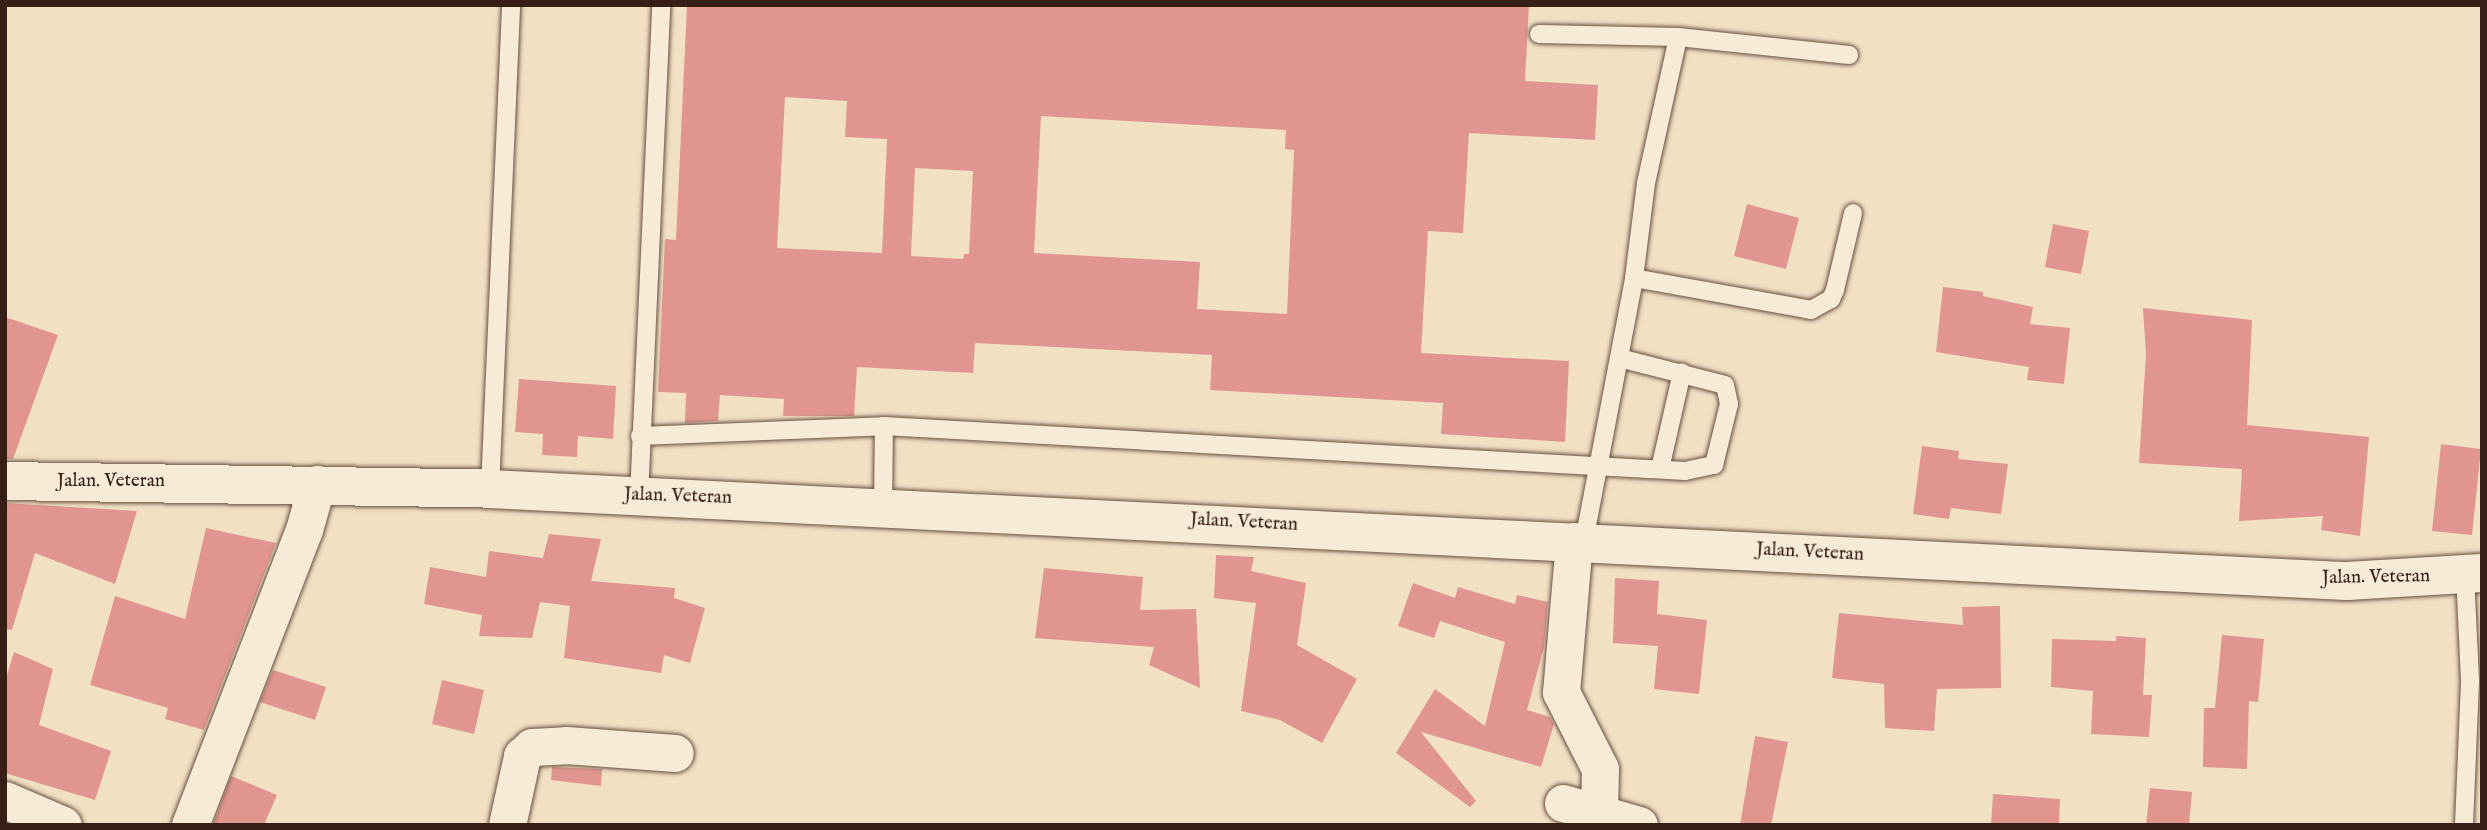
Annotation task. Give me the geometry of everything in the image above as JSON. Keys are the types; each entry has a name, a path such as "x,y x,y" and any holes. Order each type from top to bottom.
{"street":[{"name":"Jalan. Veteran","path":"5,481 317,484 490,489 883,506 2347,581 2473,574"},
{"path":"190,825 304,530 317,484"},
{"path":"1579,541 1561,692 1600,769 1599,814"},
{"path":"507,825 522,756 532,747 566,745 675,753"},
{"path":"5,800 63,825"},
{"path":"1563,803 1639,825"}],"lane":[{"path":"490,489 511,5"},
{"path":"639,496 661,5"},
{"path":"1539,34 1678,37 1849,55"},
{"path":"1579,541 1599,465 1634,278 1646,183 1678,37"},
{"path":"1634,278 1811,310 1831,299 1835,290 1853,213"},
{"path":"640,436 884,426 1660,469 1704,471 1714,465 1729,404 1725,385 1619,358"},
{"path":"1660,469 1682,372"},
{"path":"883,506 884,426"},
{"path":"2464,825 2473,574"}],"building":[{"path":"687,5 1529,5 1525,81 1598,85 1595,140 1469,133 1463,233 1428,231 1421,353 1569,361 1565,442 1441,434 1443,403 1210,390 1212,355 975,343 973,373 857,367 854,416 783,416 784,399 720,395 718,421 685,423 686,393 658,392 665,239 676,240","holes":["785,97 847,101 845,137 887,139 882,253 777,248","1041,116 1286,130 1285,149 1294,150 1287,314 1197,309 1200,262 1034,253","915,168 973,171 969,254 964,254 963,259 911,256"]},
{"path":"1747,204 1799,218 1786,269 1734,256"},
{"path":"2053,224 2089,231 2081,274 2045,267"},
{"path":"1943,287 1983,292 1983,296 2033,307 2030,324 2070,328 2064,384 2027,380 2029,367 1936,352"},
{"path":"2143,308 2252,320 2247,425 2369,437 2360,536 2321,530 2323,516 2239,521 2242,469 2139,463 2146,354"},
{"path":"5,317 58,335 13,459 5,459"},
{"path":"519,379 616,386 613,439 578,436 577,457 542,455 543,434 515,432"},
{"path":"2441,444 2481,449 2472,535 2432,531"},
{"path":"1922,446 1959,451 1958,459 2008,464 2001,514 1951,508 1949,519 1913,514"},
{"path":"5,503 137,511 115,584 35,553 12,630 5,629"},
{"path":"206,528 276,543 204,730 165,719 168,708 90,685 115,596 185,619"},
{"path":"549,534 601,539 591,581 675,588 674,598 705,608 690,663 664,655 661,673 564,658 570,606 540,602 532,638 479,636 482,615 424,604 430,567 486,577 489,551 543,558"},
{"path":"1216,555 1254,557 1251,571 1306,583 1297,645 1357,679 1322,743 1280,720 1241,711 1256,603 1214,598"},
{"path":"1044,568 1143,577 1140,610 1196,609 1200,688 1149,665 1154,647 1035,638"},
{"path":"1615,578 1659,581 1657,614 1707,620 1699,694 1654,689 1658,646 1613,643"},
{"path":"1413,583 1455,598 1458,587 1515,604 1517,595 1548,602 1544,647 1527,710 1550,717 1554,724 1541,767 1421,732 1476,801 1470,807 1396,753 1435,689 1485,726 1505,642 1440,621 1434,638 1398,626"},
{"path":"2000,606 2001,688 1937,689 1934,731 1885,728 1884,684 1832,678 1839,613 1963,625 1962,607"},
{"path":"2222,635 2264,639 2258,702 2249,701 2247,769 2203,767 2204,708 2215,708"},
{"path":"2116,636 2146,638 2143,695 2152,695 2149,737 2091,734 2093,691 2051,687 2052,639 2116,641"},
{"path":"14,652 53,669 39,725 111,751 95,800 5,773 5,682"},
{"path":"273,670 326,687 315,720 260,702"},
{"path":"442,680 484,690 474,734 432,724"},
{"path":"1755,736 1788,742 1771,825 1740,825"},
{"path":"552,767 602,769 601,786 551,780"},
{"path":"231,776 277,795 264,825 213,825"},
{"path":"2150,788 2192,792 2189,825 2146,825"},
{"path":"1993,794 2060,799 2059,825 1991,825"}]}
